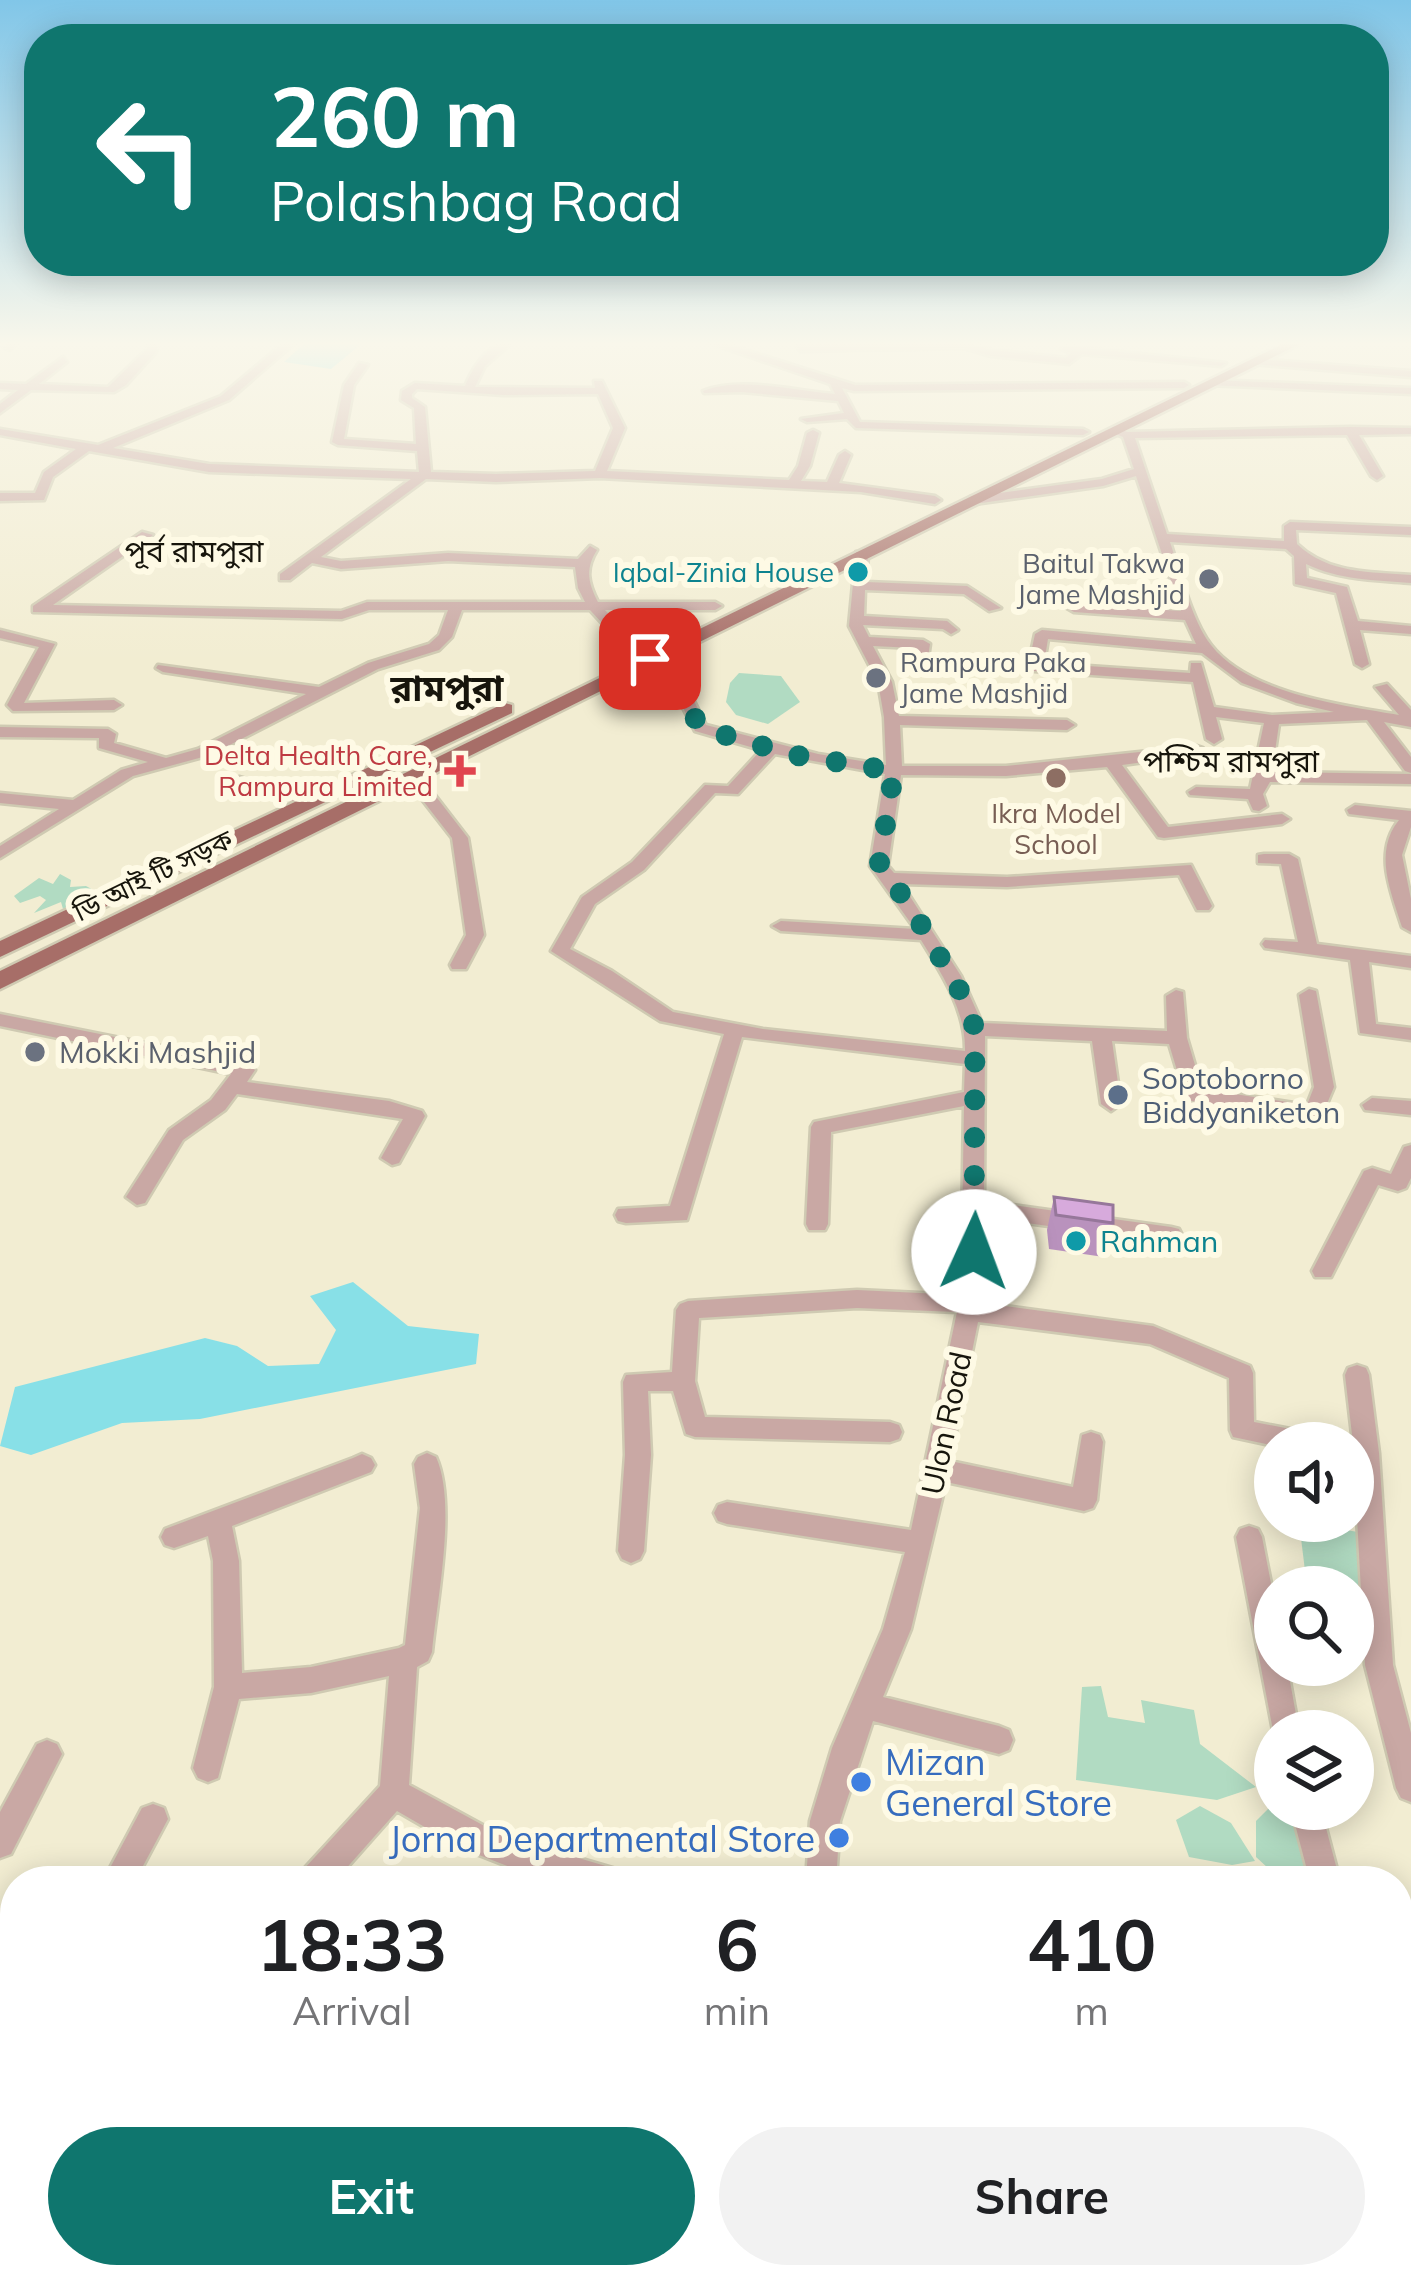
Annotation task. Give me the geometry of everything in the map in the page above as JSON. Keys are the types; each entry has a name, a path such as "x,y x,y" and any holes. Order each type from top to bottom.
{"main road":[{"name":"ডি আই টি সড়ক","path":"0,981 628,670 641,653 715,606 935,500 1066,448"},
{"name":"ডি আই টি সড়ক","path":"0,950 607,660 641,653 861,555 1075,448"},
{"path":"607,660 628,670"}],"street":[{"path":"84,448 208,469 496,478 600,474 887,490 935,500"},
{"path":"0,517 7,498 40,497 48,475 94,448"},
{"path":"419,448 425,474"},
{"path":"600,474 611,448"},
{"path":"792,485 804,466 807,448"},
{"path":"1122,448 1141,471 1204,649"},
{"path":"1360,448 1377,476"},
{"path":"831,487 844,455"},
{"path":"974,500 1102,482 1141,471"},
{"path":"285,577 425,474"},
{"path":"1363,664 1342,590 1302,583 1290,526 1411,531"},
{"path":"147,535 38,609 342,615 367,606 715,606"},
{"path":"1166,538 1295,551 1329,570 1411,579"},
{"path":"861,555 859,630 891,698 894,771 879,858 886,878 1007,882 1185,869 1203,906"},
{"path":"311,559 333,565 586,556 582,581 591,604 682,692 695,725 771,748 894,771 1111,761 1197,751"},
{"path":"860,586 967,590 994,608"},
{"path":"0,853 116,778 219,745 374,666 434,647 445,637 456,608"},
{"path":"1074,608 1190,616"},
{"path":"859,630 947,625 951,630"},
{"path":"1350,625 1411,630"},
{"path":"859,630 923,644 921,658"},
{"path":"0,634 48,644 26,680 15,705 18,708 114,705"},
{"path":"1036,665 1042,634 1204,649 1266,687 1411,721"},
{"path":"1204,649 1195,652 1202,705 1208,710 1272,720 1371,715"},
{"path":"960,662 1197,678"},
{"path":"163,668 320,692"},
{"path":"1382,687 1411,721"},
{"path":"1208,710 1214,739"},
{"path":"1371,715 1411,768"},
{"path":"892,720 1067,725"},
{"path":"1259,792 1272,720"},
{"path":"0,732 108,734 105,745 161,762"},
{"path":"771,748 732,791 710,788 638,866 588,902 560,951 605,974 641,1004 667,1017 977,1059"},
{"path":"1111,761 1164,832 1282,819"},
{"path":"411,775 460,838 475,935 459,965"},
{"path":"1196,792 1259,792 1411,779"},
{"path":"239,782 309,800"},
{"path":"0,798 74,805"},
{"path":"1355,810 1411,816 1396,840 1411,927"},
{"path":"1264,860 1289,859 1308,947"},
{"name":"Ulon Road","path":"822,1866 825,1821 847,1748 897,1628 921,1543 970,1308 975,1029 967,1003 909,904 886,878"},
{"path":"781,926 926,934"},
{"path":"1271,944 1411,962"},
{"path":"1360,955 1367,1029 1410,1034"},
{"path":"1176,996 1177,1038 1192,1095 1314,1113 1324,1087 1309,994"},
{"path":"0,1020 245,1070 234,1088 176,1135 137,1197"},
{"path":"626,1214 679,1214 736,1029"},
{"path":"975,1029 1177,1038"},
{"path":"1101,1035 1111,1104"},
{"path":"234,1088 305,1095 415,1116 392,1159"},
{"path":"817,1224 821,1127 976,1097"},
{"path":"1372,1105 1411,1108"},
{"path":"1322,1271 1372,1176 1398,1183 1411,1152"},
{"path":"975,1208 1171,1235"},
{"path":"890,1432 694,1427 683,1381 688,1310 856,1299 970,1308 1173,1340 1241,1373 1242,1430 1254,1432"},
{"path":"1357,1375 1359,1422"},
{"path":"631,1552 638,1455 634,1382 683,1381"},
{"path":"936,1468 1084,1500 1091,1442"},
{"path":"228,1687 311,1680 404,1660 418,1652 433,1508 427,1464"},
{"path":"174,1537 362,1465"},
{"path":"728,1514 921,1543"},
{"path":"208,1768 228,1687 226,1561 218,1522"},
{"path":"1250,1537 1281,1710"},
{"path":"1368,1542 1379,1665 1411,1788"},
{"path":"327,1866 394,1792 404,1660"},
{"path":"867,1706 999,1740"},
{"path":"0,1843 46,1754"},
{"path":"394,1792 482,1846 529,1866"},
{"path":"126,1866 153,1819"},
{"path":"1312,1830 1321,1866"}],"green space":[{"path":"739,673 781,676 800,702 768,724 736,715 726,702 730,683"},
{"path":"60,874 71,880 70,887 86,886 99,893 63,909 61,902 34,913 46,900 40,896 20,903 14,896 39,878 53,884"},
{"path":"1301,1542 1359,1542 1361,1566 1304,1566"},
{"path":"1101,1686 1108,1717 1145,1723 1141,1700 1194,1710 1200,1744 1254,1788 1217,1800 1076,1780 1082,1687"},
{"path":"1200,1806 1231,1823 1255,1861 1232,1865 1189,1857 1176,1820"},
{"path":"1256,1830 1300,1830 1312,1866 1266,1866 1256,1857"}],"water":[{"path":"353,1282 408,1326 479,1334 476,1364 200,1419 122,1423 31,1455 0,1446 15,1387 205,1338 237,1346 268,1366 319,1364 336,1330 310,1296"}],"building":[{"path":"1054,1197 1113,1205 1113,1223 1056,1215"}],"place":[{"name":"Iqbal-Zinia House","path":"858,572"},
{"name":"Baitul Takwa Jame Mashjid","path":"1209,579"},
{"name":"Rampura Paka Jame Mashjid","path":"876,678"},
{"name":"Delta Health Care, Rampura Limited","path":"460,771"},
{"name":"Ikra Model School","path":"1056,778"},
{"name":"Mokki Mashjid","path":"35,1052"},
{"name":"Soptoborno Biddyaniketon","path":"1118,1095"},
{"name":"Rahman","path":"1076,1241"},
{"name":"Mizan General Store","path":"861,1782"},
{"name":"Jorna Departmental Store","path":"839,1838"}],"district":[{"name":"পূর্ব রামপুরা","path":"194,551"},
{"name":"রামপুরা","path":"447,687"},
{"name":"পশ্চিম রামপুরা","path":"1231,761"}],"route":[{"path":"650,659 682,692 700,728 794,755 894,771 879,866 909,904 952,976 975,1029 974,1252"}]}
